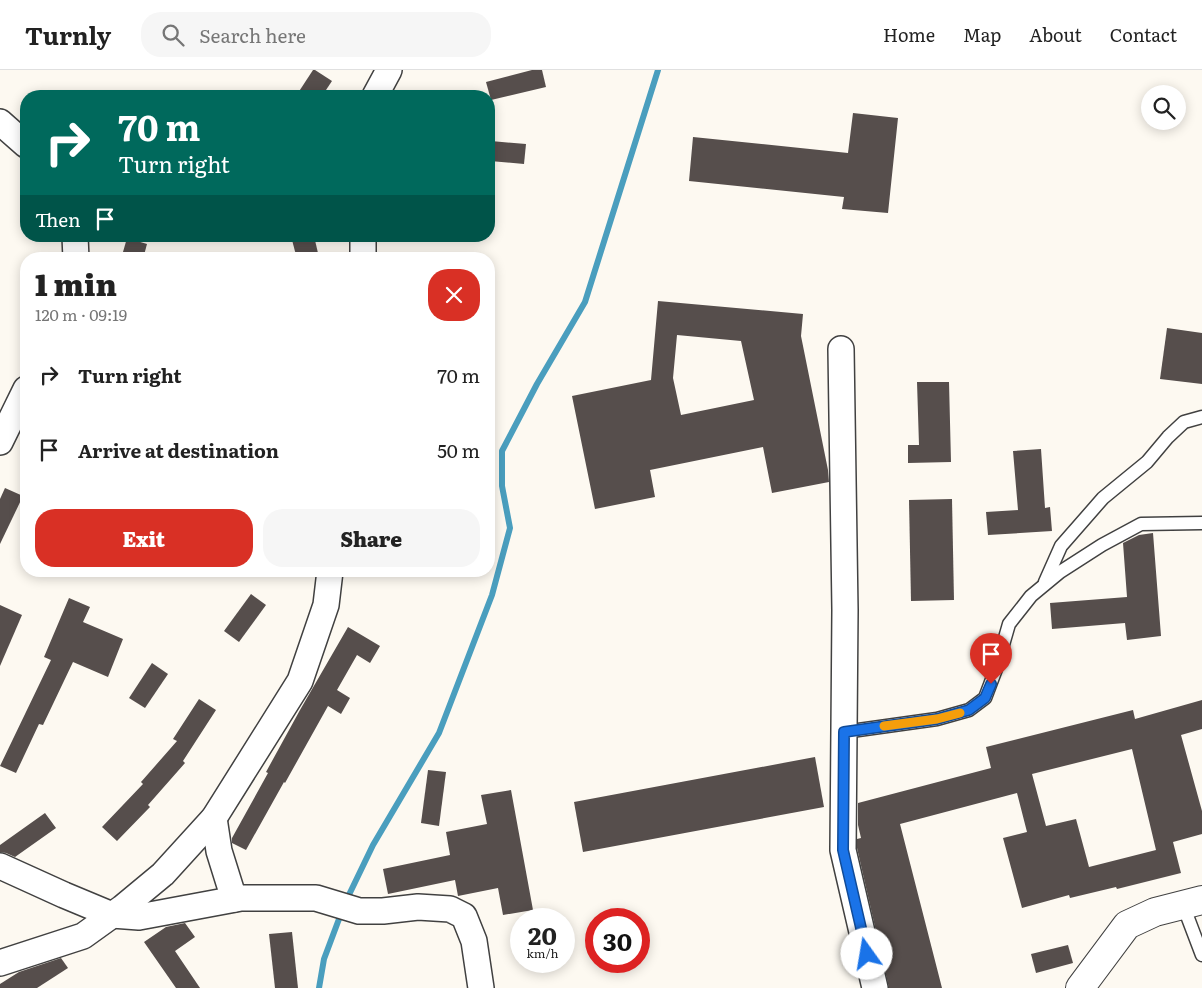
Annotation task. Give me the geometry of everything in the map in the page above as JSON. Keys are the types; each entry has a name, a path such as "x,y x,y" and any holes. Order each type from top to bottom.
{"street":[{"path":"378,90 389,70"},
{"path":"0,122 20,140"},
{"path":"841,349 845,610 843,850 875,988"},
{"path":"0,442 20,401"},
{"path":"0,962 83,936 122,908 163,874 214,818 300,681 326,605 329,577"},
{"path":"214,818 219,851 234,899"},
{"path":"0,866 112,915 139,917 241,898 316,898 359,911 418,907 450,910 464,916 474,941 481,988"},
{"path":"1080,988 1127,925 1155,912 1193,903"}],"lane":[{"path":"1042,586 1061,546 1103,498 1147,462 1168,437 1184,422 1202,417"},
{"path":"844,732 937,719 969,710 985,698 996,669 1009,624 1031,596 1042,586 1102,545 1141,524 1202,524"},
{"path":"1193,903 1202,955"}],"building":[{"path":"313,70 332,81 326,90 300,90"},
{"path":"532,70 542,70 546,87 495,99 495,90 488,90 486,82"},
{"path":"853,113 898,118 888,213 842,209 844,197 689,181 693,137 848,153"},
{"path":"495,141 526,144 524,164 495,161"},
{"path":"126,242 147,244 145,252 123,252"},
{"path":"293,242 315,242 318,252 295,252"},
{"path":"658,301 803,314 801,336 829,482 772,493 763,447 650,470 655,497 595,509 572,396 651,380","holes":["677,335 741,341 754,400 681,415 673,378"]},
{"path":"1167,328 1202,333 1202,384 1160,379"},
{"path":"917,382 949,382 951,462 908,463 908,445 919,445"},
{"path":"1041,449 1045,508 1050,507 1052,531 988,535 986,512 1018,510 1013,451"},
{"path":"5,488 20,495 20,502 0,544 0,499"},
{"path":"952,499 954,600 911,601 909,500"},
{"path":"1153,533 1161,636 1127,640 1125,623 1052,629 1050,603 1127,597 1123,543 1139,535"},
{"path":"251,594 266,605 239,642 224,631"},
{"path":"69,598 90,607 83,622 123,639 108,677 73,662 43,725 39,724 16,773 0,766 51,660 44,657"},
{"path":"0,605 22,615 0,666"},
{"path":"348,627 380,646 370,663 357,655 337,690 350,698 341,714 328,706 246,850 232,843 232,838 300,710"},
{"path":"152,663 168,674 145,708 129,698"},
{"path":"199,699 216,710 183,761 185,763 148,805 150,807 117,841 102,827 143,784 141,782 177,741 173,739"},
{"path":"1202,700 1202,729 1181,735 1202,811 1202,834 1173,842 1181,873 1117,889 1116,887 1070,898 1069,895 1022,908 1003,838 1027,832 1017,793 900,824 942,988 889,988 857,848 857,839 861,838 858,825 858,803 991,768 986,747 1133,710 1135,719","holes":["1132,749 1156,850 1089,867 1076,819 1046,826 1032,774"]},
{"path":"815,757 824,807 583,852 574,802"},
{"path":"428,770 446,772 439,826 421,823"},
{"path":"511,790 533,908 510,908 510,914 503,915 498,888 458,896 455,880 388,894 383,869 450,855 446,832 487,824 481,795"},
{"path":"45,813 56,828 15,857 0,852 0,845"},
{"path":"185,923 195,937 175,951 200,988 176,988 144,942 166,927"},
{"path":"292,932 298,988 275,988 269,934"},
{"path":"1068,945 1073,963 1036,973 1031,954"},
{"path":"61,958 68,968 37,988 0,988 0,984 19,972"}],"waterway":[{"path":"346,901 373,845 439,733 492,595 510,528 502,486 502,451 537,384 585,302 658,70"},
{"path":"319,988 324,959 342,911"}],"slow traffic":[{"path":"884,726 937,719 960,713"}],"route":[{"path":"867,954 843,850 844,732 937,719 969,710 985,698 991,684"}]}
